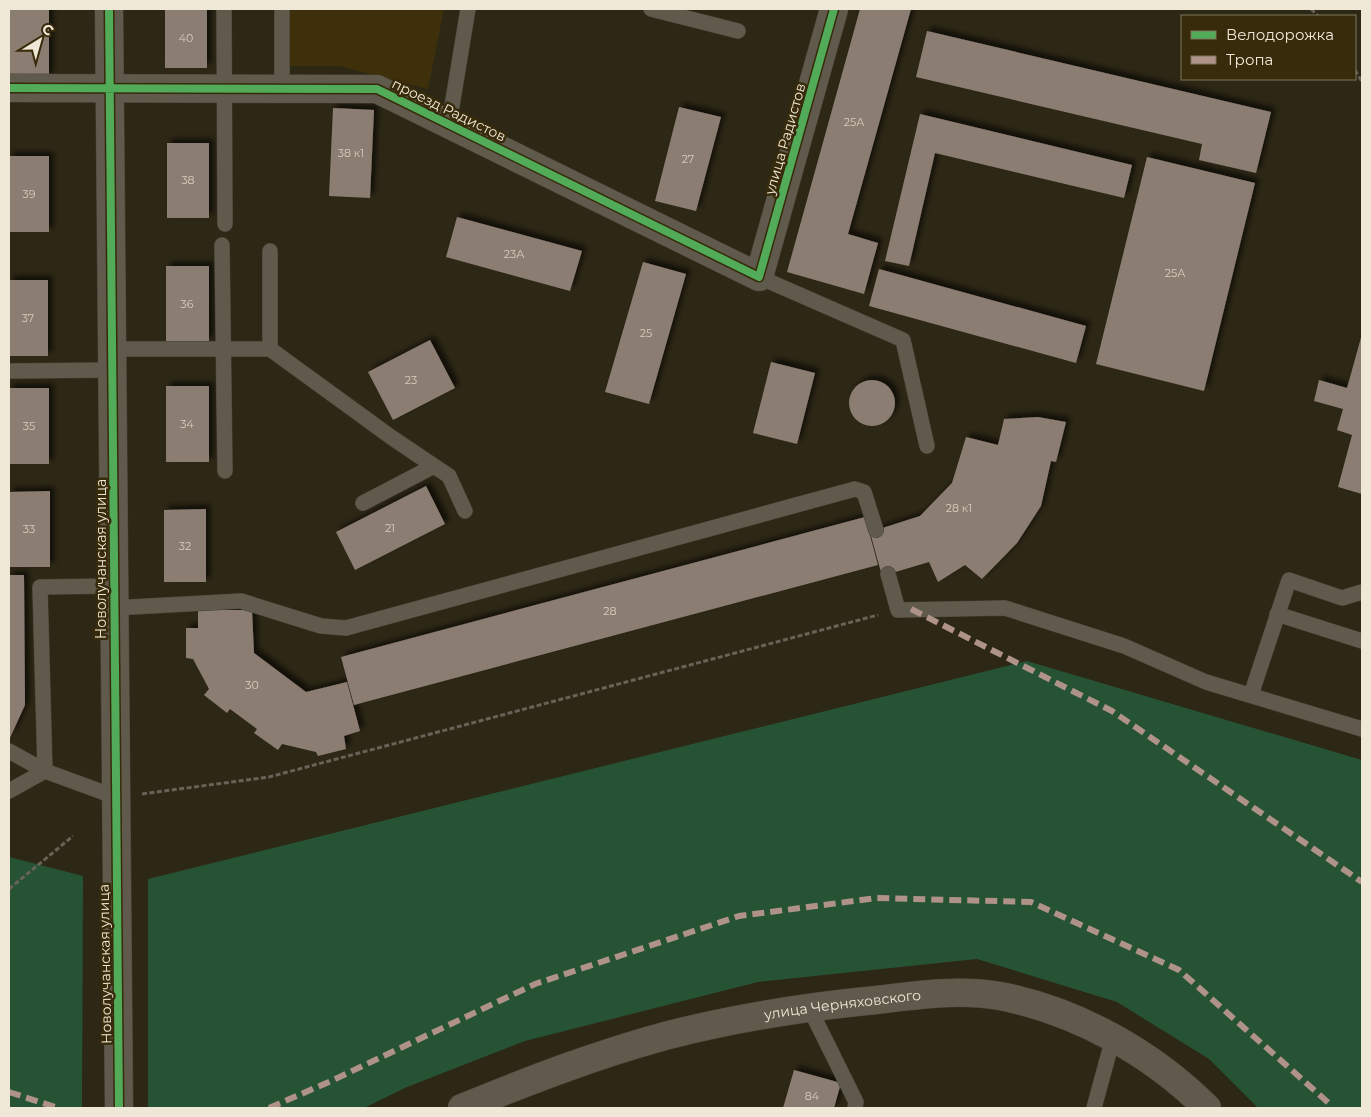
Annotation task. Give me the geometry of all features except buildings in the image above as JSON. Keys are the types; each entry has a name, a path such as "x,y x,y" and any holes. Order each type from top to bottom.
{"street":[{"name":"Новолучанская улица","path":"109,9 119,1108"},
{"name":"улица Радистов","path":"759,277 834,9"},
{"name":"проезд Радистов","path":"9,88 377,89 759,277"},
{"name":"улица Черняховского","path":"462,1108 546,1074 664,1036 809,1007 927,994 963,993 999,996 1053,1011 1113,1038 1151,1061 1189,1090 1207,1108"}],"lane":[{"path":"224,9 225,224"},
{"path":"282,9 282,88"},
{"path":"449,124 468,9"},
{"path":"651,9 738,31"},
{"path":"222,245 225,471"},
{"path":"270,252 270,349"},
{"path":"759,277 903,340 927,446"},
{"path":"9,371 223,349 270,349 391,437 449,476 465,511"},
{"path":"362,503 434,466"},
{"path":"45,771 40,587 113,596 241,600 321,626 346,628 855,489 864,492 876,530"},
{"path":"888,574 898,610 1004,608 1124,646 1206,682 1362,729"},
{"path":"1251,695 1289,580 1342,598 1362,592"},
{"path":"1277,614 1362,641"},
{"path":"9,752 45,771 116,797"},
{"path":"9,790 45,771"},
{"path":"809,1007 856,1102 855,1108"},
{"path":"1094,1108 1113,1038"}],"path":[{"path":"116,797 269,777 898,610"},
{"path":"9,889 73,836"}],"shaded area":[{"path":"281,9 444,9 428,89 339,66 279,66"}],"green space":[{"path":"1027,661 1362,760 1362,1108 1258,1108 1209,1059 1117,1002 977,959 758,982 525,1041 407,1087 364,1108 148,1108 148,879"},
{"path":"9,857 83,876 82,1108 9,1108"}],"marked path":[{"path":"911,609 1112,711 1362,882"},
{"path":"269,1108 331,1081 535,984 739,916 877,898 1031,902 1179,970 1331,1105 1331,1108"},
{"path":"9,1092 58,1108"}],"cycle path":[{"path":"109,9 119,1108"},
{"path":"9,88 377,89 759,277 834,9"}]}
